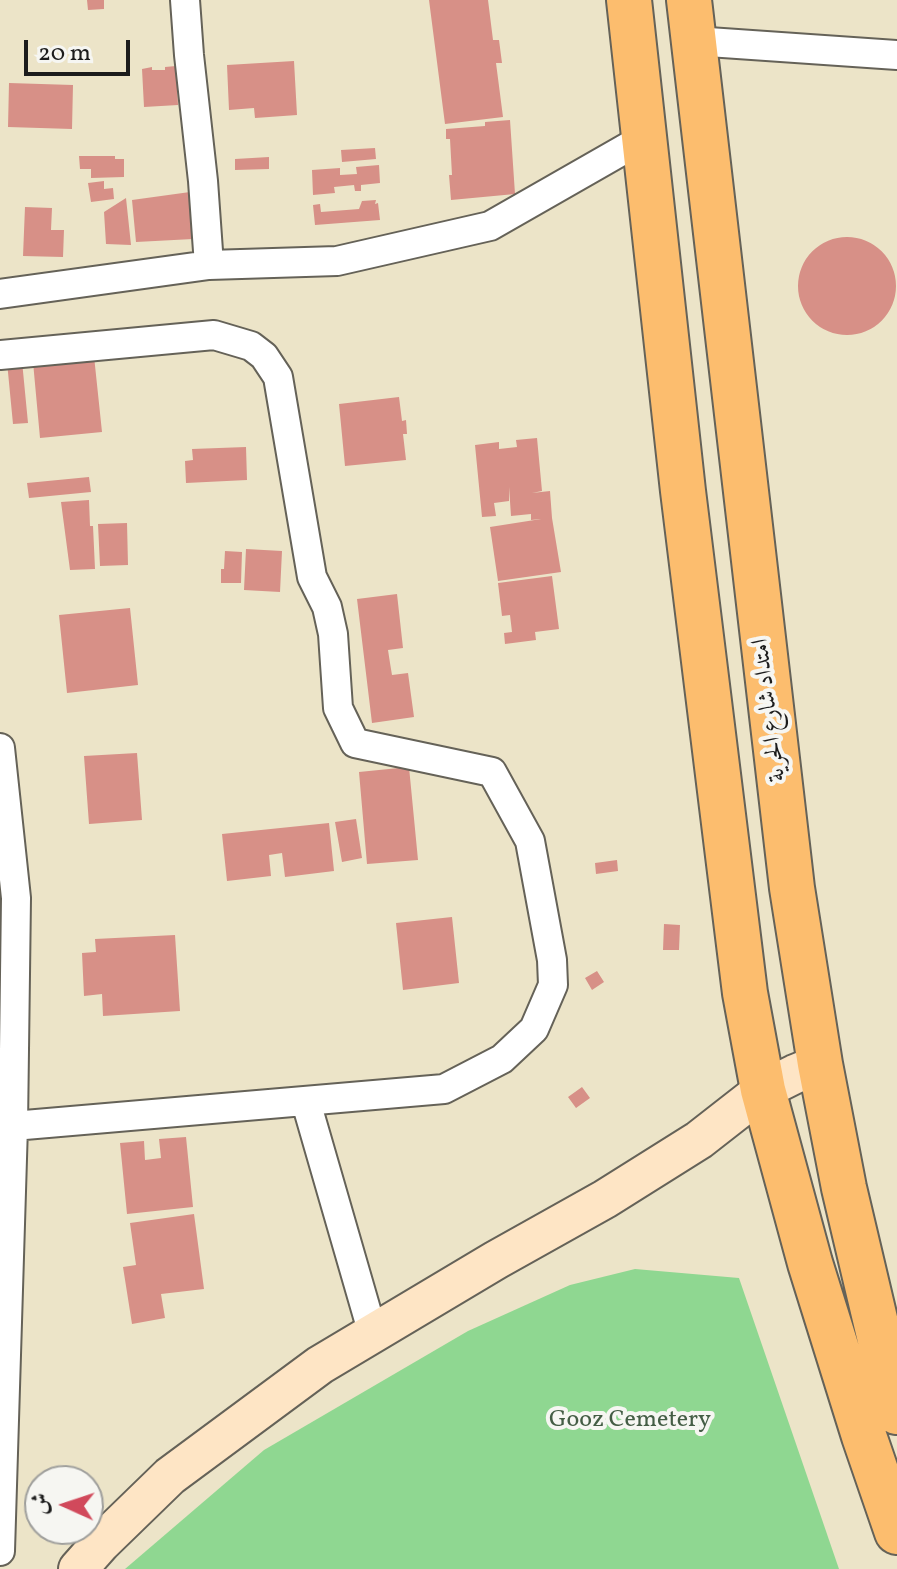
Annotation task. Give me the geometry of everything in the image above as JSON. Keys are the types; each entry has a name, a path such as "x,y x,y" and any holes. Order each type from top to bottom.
{"main road":[{"path":"629,0 682,475 745,993 763,1090 810,1263 897,1532"},
{"name":"امتداد شارع الحرية","path":"692,20 792,888 820,1064 844,1188 897,1412"}],"street":[{"path":"185,0 209,265"},
{"path":"692,20 897,55"},
{"path":"0,294 209,265 337,261 490,226 644,138"},
{"path":"0,355 214,335 251,346 264,356 278,377 312,577 327,607 333,634 338,708 355,743 492,772 530,841 552,960 553,985 534,1029 502,1059 444,1089 13,1126"},
{"path":"0,748 8,896 13,1126 3,1349 0,1551"},
{"path":"78,1569 170,1476 320,1365 605,1199 699,1140 763,1090 820,1064"},
{"path":"306,1102 373,1334"}],"green space":[{"name":"Gooz Cemetery","path":"635,1269 739,1278 839,1569 125,1569 264,1450 468,1331 570,1285"}],"building":[{"path":"87,0 104,0 104,9 88,10"},
{"path":"429,0 488,0 493,40 499,40 502,63 496,63 503,117 445,124"},
{"path":"294,61 297,115 255,118 254,108 229,110 227,65"},
{"path":"176,66 178,105 144,107 142,69 152,67 152,70 165,70 165,67"},
{"path":"9,83 73,85 72,129 8,127"},
{"path":"510,120 515,194 451,200 450,139 446,139 446,129 485,126 485,122"},
{"path":"375,148 376,159 342,162 341,150"},
{"path":"79,156 124,159 124,177 91,178 91,169 80,169"},
{"path":"269,157 269,169 235,170 235,159"},
{"path":"379,165 380,183 361,185 361,191 355,191 354,185 334,187 335,193 313,195 312,170 340,168 340,175 357,174 356,167"},
{"path":"104,181 104,189 113,188 114,199 91,202 88,183"},
{"path":"190,192 193,239 136,242 132,200"},
{"path":"126,198 131,245 106,244 104,212"},
{"path":"376,200 380,220 315,225 313,205 320,204 321,212 359,209 362,201"},
{"path":"25,207 52,208 51,230 64,230 63,257 23,256"},
{"path":"837,237 857,237 882,251 893,267 896,286 893,305 882,321 857,335 837,335 820,327 806,313 798,296 798,276 806,259 820,245"},
{"path":"94,356 102,432 40,438 33,362"},
{"path":"22,361 28,423 13,424 7,362"},
{"path":"399,397 402,421 406,420 407,434 403,434 406,460 345,466 339,404"},
{"path":"537,438 542,491 532,493 550,491 561,572 498,581 490,527 541,519 531,520 531,514 511,516 509,487 509,501 494,503 496,516 482,517 475,445 499,442 499,449 517,447 516,440"},
{"path":"246,447 247,480 186,483 185,461 193,460 192,449"},
{"path":"89,477 91,492 29,498 27,483"},
{"path":"89,500 95,569 70,570 61,502"},
{"path":"127,523 128,565 100,566 98,524"},
{"path":"246,549 282,551 280,592 244,590"},
{"path":"225,551 242,552 241,583 221,583"},
{"path":"552,576 559,629 535,632 536,640 505,644 504,633 512,632 510,615 502,616 498,583"},
{"path":"397,594 403,648 388,650 392,675 408,673 414,717 372,723 357,599"},
{"path":"130,608 138,685 67,693 59,615"},
{"path":"137,753 142,820 89,824 84,756"},
{"path":"409,767 418,860 367,864 359,772"},
{"path":"356,819 362,858 342,862 335,822"},
{"path":"329,823 334,871 285,877 282,853 269,855 271,876 227,881 222,834"},
{"path":"617,860 618,871 596,874 595,863"},
{"path":"452,917 459,983 403,990 396,923"},
{"path":"664,924 680,925 679,950 663,950"},
{"path":"175,935 180,1011 103,1016 102,994 84,996 82,953 96,952 95,939"},
{"path":"597,971 604,982 592,990 585,978"},
{"path":"582,1087 590,1098 576,1108 568,1097"},
{"path":"186,1137 193,1207 127,1214 120,1143 144,1141 145,1160 161,1158 159,1139"},
{"path":"194,1214 204,1289 161,1294 165,1318 132,1324 123,1267 136,1265 130,1223"}]}
